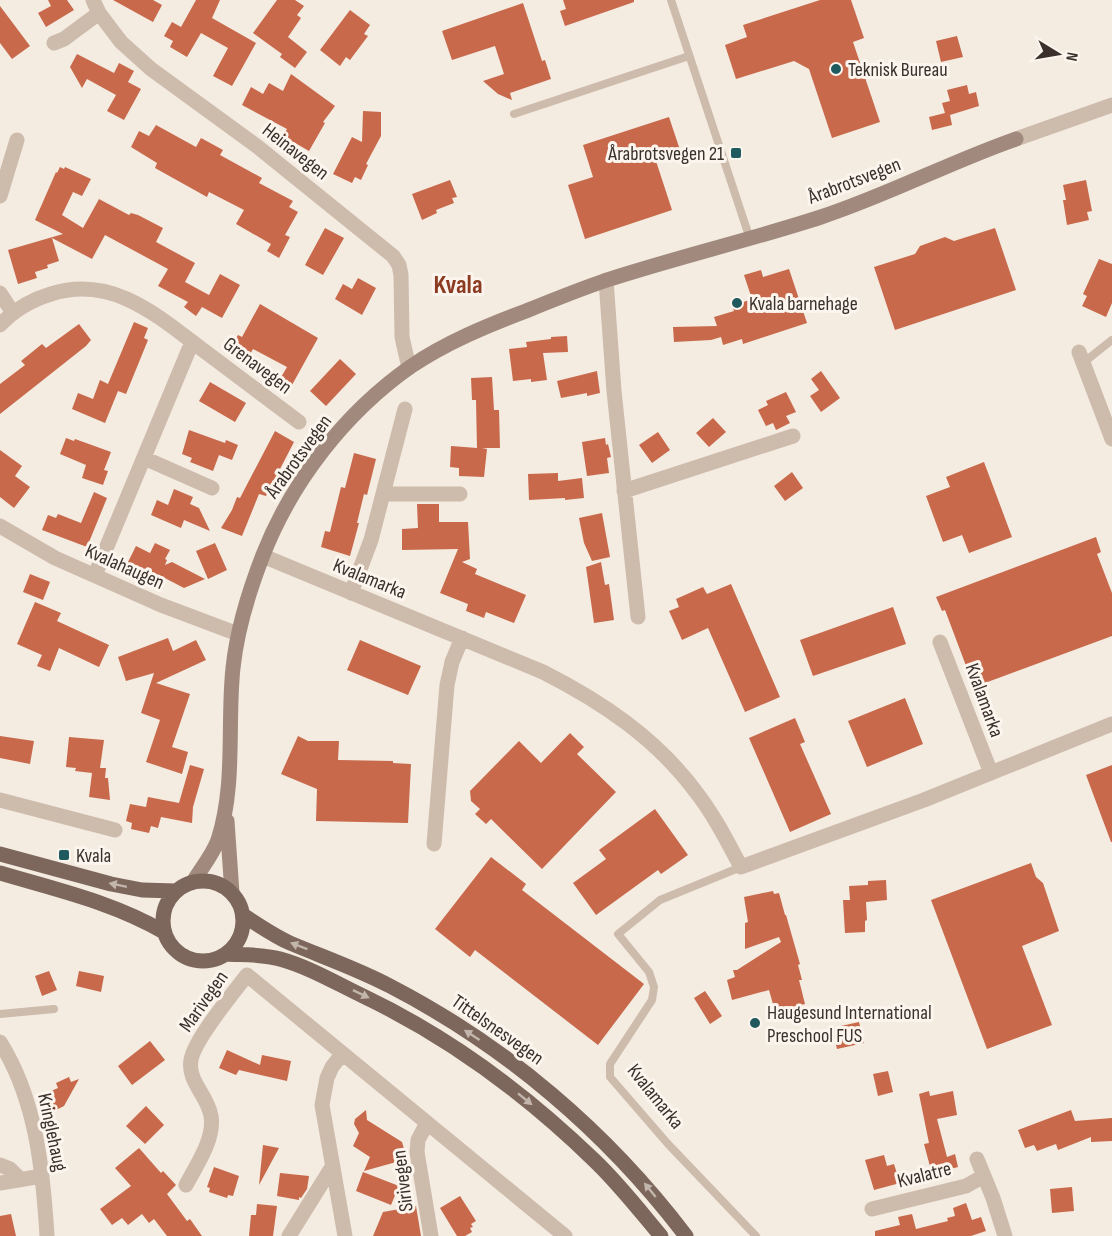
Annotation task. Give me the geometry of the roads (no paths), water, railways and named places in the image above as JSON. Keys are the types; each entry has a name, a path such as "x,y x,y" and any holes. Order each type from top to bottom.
{"main road":[{"name":"Årabrotsvegen","path":"232,893 226,805 231,693 238,634 246,602 278,519 298,485 321,454 370,401 409,368 441,348 490,325 606,280 824,216 1016,139"},
{"name":"Årabrotsvegen","path":"193,882 217,842 226,805"},
{"path":"0,854 111,884 142,890 176,891"},
{"path":"0,873 104,904 136,916 164,932"},
{"path":"207,881 221,885 240,903 243,930 237,944 215,960 202,962 178,953 164,932 163,917 167,903 176,891 193,882 207,881"},
{"name":"Tittelsnesvegen","path":"243,915 289,942 389,985 500,1053 554,1095 610,1147 645,1184 686,1236"},
{"name":"Tittelsnesvegen","path":"226,954 279,959 307,969 380,1004 480,1064 540,1112 596,1162 661,1236"}],"street":[{"path":"54,44 64,39 96,7"},
{"name":"Heinavegen","path":"96,7 121,42 151,69 258,147 393,256 401,275 402,337 409,368"},
{"name":"Årabrotsvegen","path":"1016,139 1112,105"},
{"path":"0,196 17,141"},
{"path":"606,280 614,391 638,617"},
{"name":"Grenavegen","path":"0,325 13,313 40,297 61,291 81,288 118,295 149,310 299,422"},
{"path":"0,293 13,313"},
{"name":"Grenavegen","path":"95,575 192,342"},
{"path":"1081,357 1112,439"},
{"path":"351,593 371,540 405,409"},
{"path":"624,491 793,436"},
{"path":"144,458 212,488"},
{"path":"384,494 460,494"},
{"name":"Kvalahaugen","path":"0,526 55,558 161,604 238,634"},
{"name":"Kvalamarka","path":"263,556 543,672 614,713 649,740 697,792 741,867 924,800 1112,724"},
{"path":"434,844 447,685 452,662 462,638"},
{"name":"Kvalamarka","path":"940,642 991,773"},
{"path":"0,800 115,830"},
{"name":"Marivegen","path":"186,1185 209,1137 211,1126 208,1107 190,1070 191,1059 214,1018 247,975 342,1054"},
{"name":"Kringlehaug","path":"0,1042 16,1070 35,1131 42,1176 46,1236"},
{"path":"345,1236 322,1105 327,1078 342,1054 565,1236"},
{"name":"Sirivegen","path":"427,1124 418,1140 417,1152 431,1236"},
{"name":"Kvalatre","path":"977,1159 1005,1236"},
{"path":"0,1165 10,1169 20,1179"},
{"path":"289,1236 332,1167"},
{"path":"0,1183 42,1176"},
{"name":"Kvalatre","path":"872,1209 966,1186 984,1176"}],"lane":[{"path":"671,0 750,239"},
{"path":"514,114 689,56"},
{"path":"1081,357 1112,340"},
{"name":"Kvalamarka","path":"741,867 660,900 618,934 650,972 654,987 652,1000 610,1064 610,1077 668,1144 756,1236"},
{"path":"0,1014 54,1008"}],"place":[{"name":"Teknisk Bureau","path":"836,69"},
{"name":"Årabrotsvegen 21","path":"736,153"},
{"name":"Kvala barnehage","path":"737,303"},
{"name":"Kvala","path":"64,855"},
{"name":"Haugesund International Preschool FUS","path":"755,1023"}],"district":[{"name":"Kvala","path":"458,284"}]}
